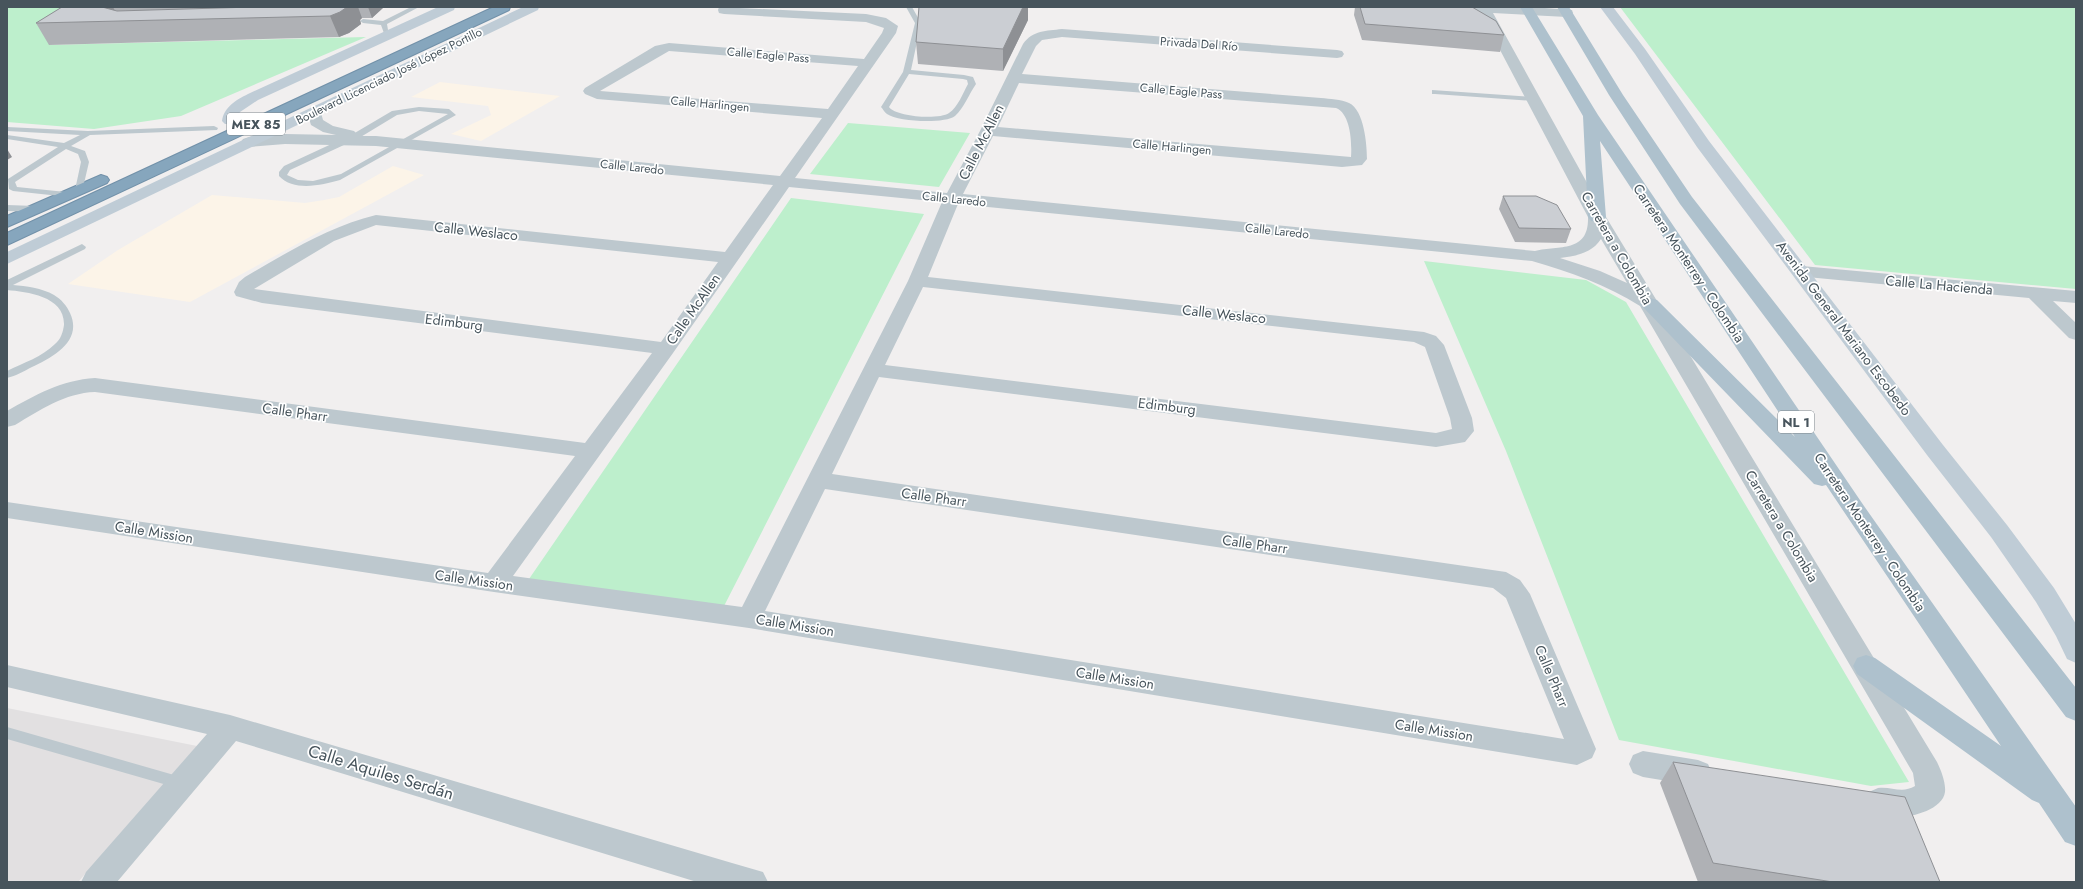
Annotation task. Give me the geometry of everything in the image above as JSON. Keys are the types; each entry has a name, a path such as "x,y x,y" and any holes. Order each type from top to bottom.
{"highway":[{"name":"Boulevard Licenciado José López Portillo","path":"7,222 480,7"},
{"name":"Boulevard Licenciado José López Portillo","path":"7,240 504,7"}],"main road":[{"name":"Carretera Monterrey - Colombia","path":"1527,9 1590,115 1856,512 2076,832"},
{"path":"1565,10 1616,95 1686,200 2076,709"},
{"path":"1590,115 1597,217"},
{"path":"1650,304 1856,512"},
{"path":"1866,666 2054,800"}],"street":[{"path":"230,121 232,112 237,106 253,97 385,29 449,7"},
{"name":"Boulevard Licenciado José López Portillo","path":"7,259 533,7"},
{"path":"1464,7 1565,10"},
{"name":"Avenida General Mariano Escobedo","path":"1606,7 1640,52 1703,144 1802,272 1935,450 1999,531 2045,595 2068,633 2076,652"},
{"name":"Carretera a Colombia","path":"1485,8 1597,217 1866,666 1927,771 1930,792 1918,800 1900,805 1853,797"},
{"name":"Calle McAllen","path":"494,583 666,348 889,33 890,26 888,23 866,18 724,10"},
{"name":"Calle McAllen","path":"749,618 873,370 917,280 952,199 988,131 1030,44 1038,36 1062,33"},
{"name":"Privada Del Río","path":"1062,33 1337,54"},
{"name":"Calle Eagle Pass","path":"590,92 593,88 660,49 669,47 868,63"},
{"name":"Calle Eagle Pass","path":"1014,78 1321,102 1347,108 1354,120 1359,156 1356,162"},
{"name":"Calle Harlingen","path":"590,92 605,95 831,114"},
{"name":"Calle Laredo","path":"315,112 316,122 349,139"},
{"name":"Calle Harlingen","path":"988,131 1356,162"},
{"name":"Calle Laredo","path":"249,142 309,139 376,141 1533,256 1569,266 1613,282 1650,304"},
{"name":"Boulevard Licenciado José López Portillo","path":"7,216 32,210"},
{"name":"Calle Laredo","path":"1533,256 1566,251 1586,245 1596,232 1597,217"},
{"name":"Calle Weslaco","path":"243,292 246,286 252,281 348,227 376,220 729,258"},
{"name":"Calle La Hacienda","path":"1802,272 2076,297"},
{"name":"Calle Weslaco","path":"917,280 1408,334 1432,342 1463,424 1461,434"},
{"name":"Edimburg","path":"243,292 262,298 666,348"},
{"path":"2034,294 2076,334"},
{"name":"Edimburg","path":"873,370 1436,440 1457,437 1461,434"},
{"name":"Calle Pharr","path":"7,420 60,392 75,386 88,385 590,451"},
{"name":"Calle Pharr","path":"819,480 1497,579 1510,585 1517,594 1582,746 1580,751"},
{"name":"Calle Mission","path":"7,510 494,583 749,618 1572,753 1580,751"},
{"name":"Calle Aquiles Serdán","path":"7,676 230,727 732,878 752,882"},
{"path":"97,882 230,727"},
{"path":"1643,764 1721,776"}],"lane":[{"path":"363,21 385,29 416,7"},
{"path":"907,72 964,77 970,79 972,84 952,115 933,119 892,114 885,107 907,72 918,23 909,7"},
{"path":"1435,92 1534,99"},
{"path":"435,109 452,112 450,118 401,144 344,176 332,180 314,183 288,180 283,176 283,172 288,168 349,139 395,113 408,110 435,109"},
{"path":"7,129 88,133 214,128"},
{"path":"7,137 65,146 82,153 85,162 73,192 13,189 11,181 65,146 88,133"},
{"path":"7,208 32,210"},
{"path":"7,284 82,247"},
{"path":"7,287 36,291 52,297 63,308 69,324 62,343 49,353 7,375"},
{"path":"7,733 182,783"}],"shaded area":[{"path":"440,82 560,96 481,141 451,134 491,115 488,106 411,97"},
{"path":"393,166 424,175 190,302 68,284 118,250 212,195 305,203 324,200 339,197"},
{"path":"7,708 197,746 78,882 7,882"}],"green space":[{"path":"7,7 106,7 49,45 366,37 181,116 94,129 7,122"},
{"path":"1620,7 2076,7 2076,289 1815,265"},
{"path":"848,123 970,133 939,187 810,174"},
{"path":"791,198 924,214 723,608 529,579"},
{"path":"1424,261 1586,280 1626,302 1909,782 1871,786 1619,740 1506,451"}],"building":[{"path":"62,7 102,7 117,11 253,7 347,7 330,16 36,23"},
{"path":"919,7 1023,7 1003,49 916,42"},
{"path":"1360,7 1472,7 1496,21 1504,35 1365,24"},
{"path":"1503,196 1536,196 1557,205 1571,229 1519,228"},
{"path":"1673,762 1905,797 1940,882 1833,882 1713,863"}]}
